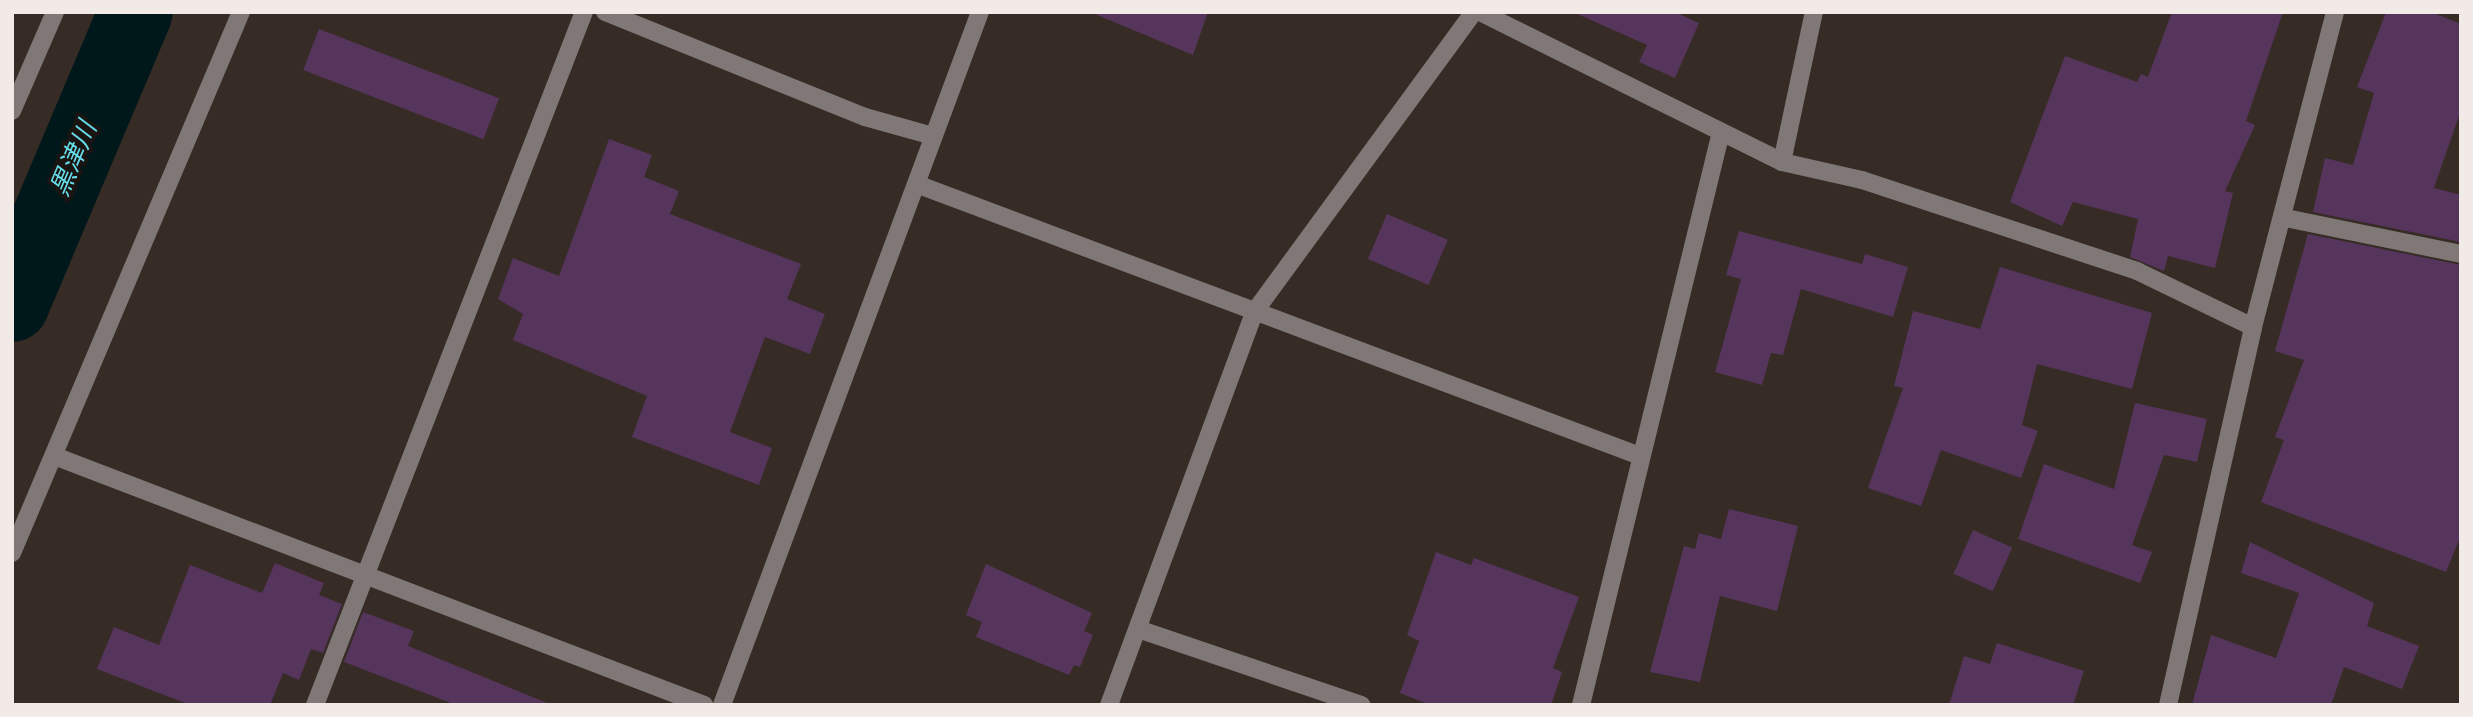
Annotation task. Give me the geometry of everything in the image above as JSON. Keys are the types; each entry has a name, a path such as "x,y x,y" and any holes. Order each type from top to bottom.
{"street":[{"path":"12,111 55,12"},
{"path":"12,553 57,457 241,12"},
{"path":"315,705 370,575 392,499 584,12"},
{"path":"605,12 865,117 933,136"},
{"path":"722,705 919,185 933,136 980,12"},
{"path":"1109,705 1255,311 1474,12"},
{"path":"1480,12 1720,136 1782,162 1862,180 2137,271 2253,327"},
{"path":"1782,162 1814,12"},
{"path":"2168,705 2253,327 2286,218 2335,12"},
{"path":"1581,705 1720,136"},
{"path":"919,185 1640,456"},
{"path":"2286,218 2461,254"},
{"path":"57,457 704,705"},
{"path":"1138,629 1361,705"}],"building":[{"path":"1090,12 1208,12 1193,55"},
{"path":"1573,12 1675,12 1699,23 1675,78 1639,62 1647,45"},
{"path":"2172,12 2283,12 2246,121 2255,125 2225,191 2233,193 2215,268 2168,256 2164,271 2130,257 2138,219 2073,202 2062,226 2010,202 2065,56 2137,82 2141,74 2148,77"},
{"path":"2386,12 2431,12 2461,24 2461,110 2434,188 2461,195 2461,242 2313,212 2325,158 2353,165 2374,93 2357,87"},
{"path":"319,29 499,98 483,139 303,70"},
{"path":"609,139 652,155 644,177 679,191 670,214 801,264 787,299 825,314 810,354 765,337 730,432 772,448 759,485 632,437 647,396 513,340 523,314 498,299 513,258 559,276"},
{"path":"1387,214 1448,240 1429,285 1368,259"},
{"path":"1739,231 1862,264 1865,254 1908,267 1893,317 1801,289 1783,355 1771,353 1762,385 1715,372 1741,279 1726,275"},
{"path":"2308,234 2461,265 2461,535 2446,572 2261,502 2284,440 2275,437 2304,360 2275,351"},
{"path":"2000,267 2152,313 2132,389 2037,364 2022,425 2038,431 2021,478 1941,450 1921,506 1868,488 1903,388 1894,386 1913,311 1980,329"},
{"path":"2135,403 2207,419 2197,462 2164,455 2132,545 2152,552 2140,583 2018,539 2044,464 2114,489"},
{"path":"1729,509 1798,526 1777,611 1720,596 1700,682 1650,672 1684,546 1695,549 1699,533 1721,539"},
{"path":"1973,530 2012,547 1993,591 1953,574"},
{"path":"2250,542 2374,603 2367,626 2419,646 2402,689 2344,667 2331,705 2192,705 2211,635 2276,658 2299,593 2241,573"},
{"path":"1436,552 1471,565 1474,558 1579,597 1553,668 1562,672 1551,705 1430,705 1400,693 1419,641 1407,635"},
{"path":"275,563 324,583 319,595 342,604 323,653 311,649 299,680 283,673 270,705 190,705 97,669 114,627 159,645 190,565 262,593"},
{"path":"986,564 1092,613 1084,631 1093,635 1080,667 1074,665 1069,675 976,637 982,622 966,615"},
{"path":"363,612 414,631 408,646 552,705 456,705 344,662"},
{"path":"1997,643 2084,671 2073,705 1949,705 1964,656 1990,664"}],"waterway":[{"name":"黒津川","path":"12,305 136,12"}]}
